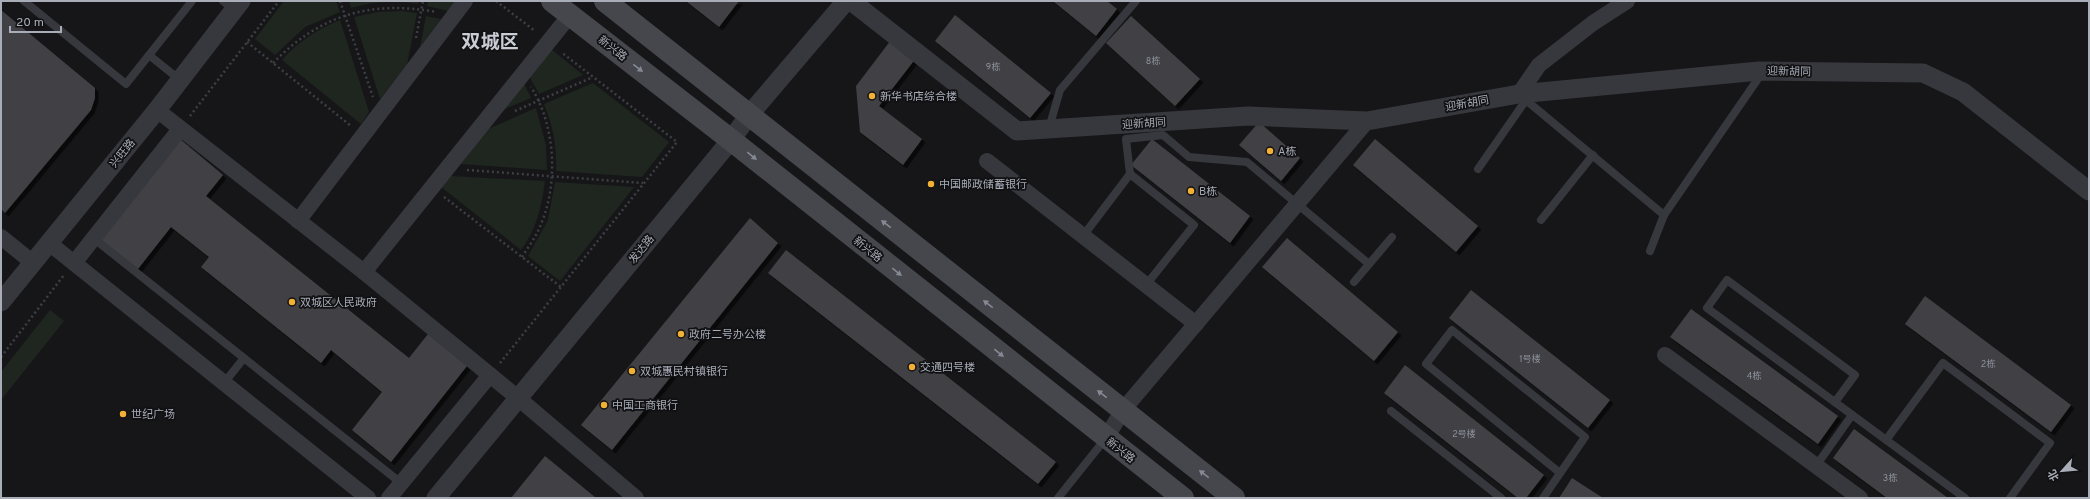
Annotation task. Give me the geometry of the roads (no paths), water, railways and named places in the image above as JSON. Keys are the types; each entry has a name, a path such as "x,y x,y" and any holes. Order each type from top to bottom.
{"main road":[{"name":"新兴路","path":"552,1 731,140 1182,498"},
{"path":"605,1 1234,498"}],"street":[{"path":"298,221 465,1"},
{"name":"发达路","path":"436,498 731,140 749,116 846,1"},
{"name":"迎新胡同","path":"851,1 1018,131 1048,129 1163,128 1248,116 1367,121 1522,97 1763,71 1922,73 1963,92 2089,191"},
{"path":"1522,97 1539,65 1593,23 1627,1"},
{"name":"兴旺路","path":"1,302 157,110 180,80 233,4"},
{"path":"364,272 570,15"},
{"path":"157,110 364,272 518,398 636,498"},
{"path":"1106,438 1123,410 1367,121"},
{"path":"74,263 180,129"},
{"path":"987,161 1196,324"},
{"path":"1,237 32,262"},
{"path":"49,243 368,498"},
{"path":"1665,355 1860,498"},
{"path":"389,498 490,375"}],"lane":[{"path":"24,1 126,84 192,1"},
{"path":"1048,129 1060,90 1136,1"},
{"path":"149,56 180,80"},
{"path":"1650,250 1664,215 1763,71"},
{"path":"1478,169 1522,97 1664,215"},
{"path":"1083,236 1130,174 1126,139 1163,128 1188,157 1247,162 1298,203 1369,264"},
{"path":"1540,220 1592,155"},
{"path":"1130,174 1194,225 1146,285"},
{"path":"1354,282 1392,237"},
{"path":"93,238 401,483"},
{"path":"1835,402 1855,375 1727,280 1706,308 1965,498"},
{"path":"1543,498 1585,437 1452,330 1426,364 1560,473"},
{"path":"224,383 244,358"},
{"path":"1886,440 1943,363 2050,443 2010,498"},
{"path":"1391,411 1501,498"},
{"path":"1816,466 1852,415"},
{"path":"1058,498 1106,438"}],"place":[{"name":"新华书店综合楼","path":"872,96"},
{"name":"A栋","path":"1270,151"},
{"name":"中国邮政储蓄银行","path":"931,184"},
{"name":"B栋","path":"1191,191"},
{"name":"双城区人民政府","path":"292,302"},
{"name":"政府二号办公楼","path":"681,334"},
{"name":"交通四号楼","path":"912,367"},
{"name":"双城惠民村镇银行","path":"632,371"},
{"name":"中国工商银行","path":"604,405"},
{"name":"世纪广场","path":"123,414"}],"district":[{"name":"双城区","path":"490,41"}]}
